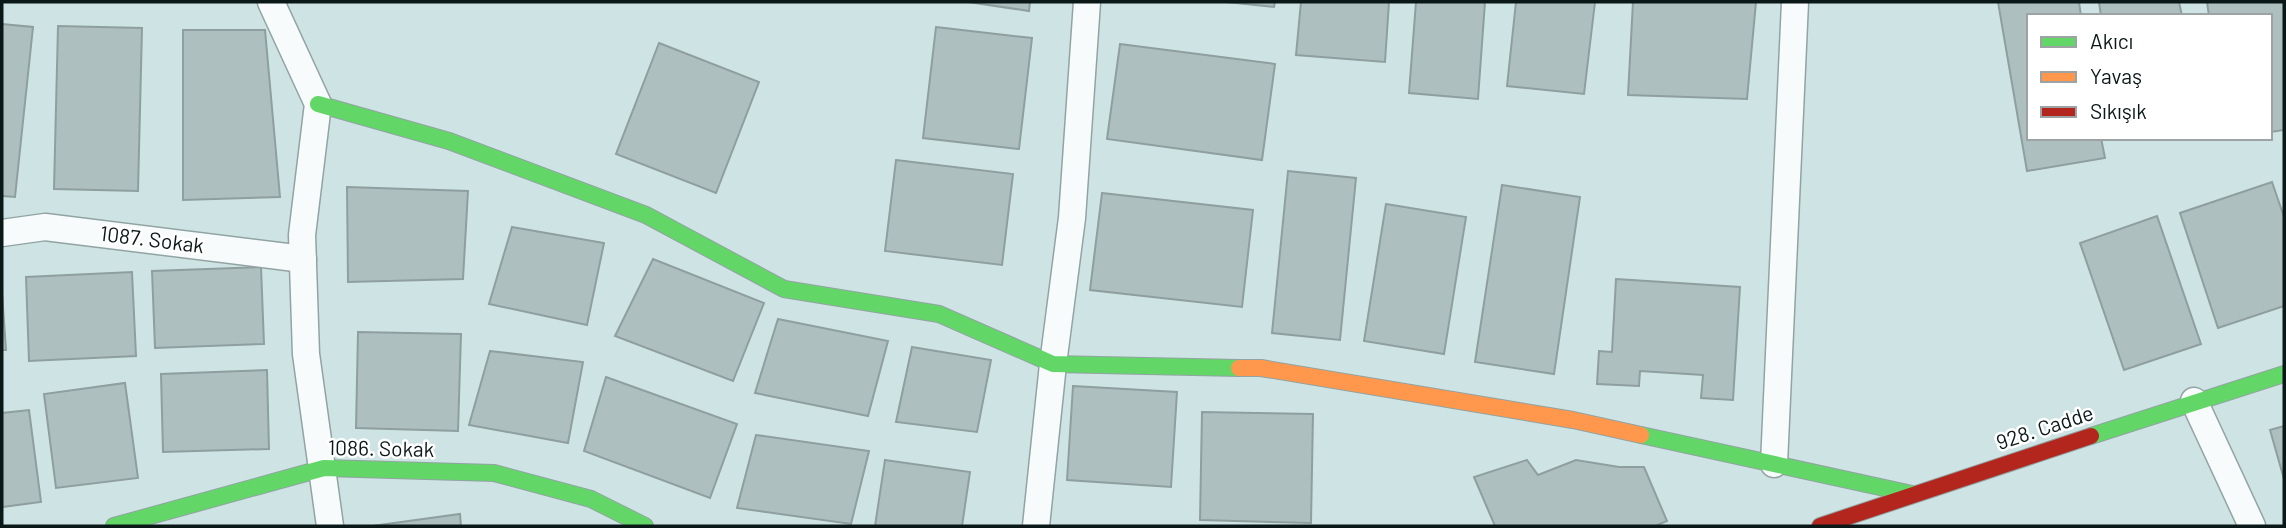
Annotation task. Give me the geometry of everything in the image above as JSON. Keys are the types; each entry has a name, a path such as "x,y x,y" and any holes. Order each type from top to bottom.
{"street":[{"path":"271,2 318,104 302,235 306,354 330,526"},
{"path":"1036,526 1072,218 1087,2"},
{"path":"1774,464 1795,2"},
{"path":"318,104 449,141 646,215 784,289 939,314 1053,364 1261,368 1573,420 1913,495"},
{"name":"1087. Sokak","path":"2,233 45,227 303,260"},
{"name":"928. Cadde","path":"1820,526 1880,517 1913,495 2194,401 2284,374"},
{"path":"2194,401 2252,526"},
{"name":"1086. Sokak","path":"114,526 324,468 494,472 591,499 645,526"}],"building":[{"path":"968,2 1030,2 1029,11"},
{"path":"1226,2 1275,2 1274,7"},
{"path":"1301,2 1389,2 1385,62 1296,55"},
{"path":"1416,2 1485,2 1478,99 1409,93"},
{"path":"1516,2 1595,2 1584,94 1507,86"},
{"path":"1633,2 1756,2 1747,99 1628,95"},
{"path":"1998,2 2079,2 2081,14 2027,14 2027,140 2101,140 2105,158 2027,171"},
{"path":"2099,2 2179,2 2182,14 2101,14"},
{"path":"2207,2 2284,2 2284,130 2272,132 2272,14 2209,14"},
{"path":"2,24 33,27 15,197 2,196"},
{"path":"58,26 142,28 138,191 54,189"},
{"path":"936,27 1032,38 1019,149 923,138"},
{"path":"183,30 265,30 280,197 183,200"},
{"path":"659,43 759,82 716,193 616,154"},
{"path":"1120,44 1275,64 1262,160 1107,139"},
{"path":"896,160 1013,174 1002,265 885,251"},
{"path":"1288,171 1356,178 1340,340 1272,333"},
{"path":"2272,182 2284,217 2284,306 2218,328 2180,213"},
{"path":"1502,185 1580,197 1554,374 1475,362"},
{"path":"347,187 468,191 463,279 348,282"},
{"path":"1102,193 1253,210 1242,307 1090,290"},
{"path":"1386,204 1466,217 1444,354 1364,341"},
{"path":"2157,216 2201,344 2124,370 2080,243"},
{"path":"512,227 604,243 587,325 489,304"},
{"path":"653,259 764,303 733,381 615,336"},
{"path":"261,267 264,344 155,348 152,271"},
{"path":"132,272 136,356 29,361 26,277"},
{"path":"1616,279 1740,287 1733,400 1701,398 1703,375 1640,371 1639,386 1597,384 1599,351 1612,352"},
{"path":"2,293 6,350 2,350"},
{"path":"778,319 888,341 868,416 755,393"},
{"path":"358,332 461,334 458,431 356,428"},
{"path":"912,347 991,360 977,432 896,422"},
{"path":"490,351 583,362 568,443 469,425"},
{"path":"267,370 269,449 163,452 161,374"},
{"path":"606,377 737,424 710,498 584,451"},
{"path":"125,383 138,478 56,488 44,394"},
{"path":"1073,386 1177,392 1171,487 1067,480"},
{"path":"29,410 41,502 2,507 2,413"},
{"path":"1202,412 1313,414 1311,523 1200,520"},
{"path":"2284,426 2284,479 2270,430"},
{"path":"756,435 869,451 851,524 737,508"},
{"path":"885,460 970,472 962,526 875,526"},
{"path":"1527,460 1538,475 1576,460 1619,467 1644,467 1667,521 1655,526 1495,526 1474,477"},
{"path":"460,514 461,526 372,526"}],"traffic: fast":[{"path":"318,104 449,141 646,215 784,289 939,314 1053,364 1239,368"},
{"path":"2091,436 2284,374"},
{"path":"1641,435 1912,494"},
{"path":"114,526 324,468 494,473 591,499 645,526"}],"traffic: slow":[{"path":"1239,368 1261,368 1573,420 1641,435"}],"traffic: jam":[{"path":"1820,526 2091,436"}]}
